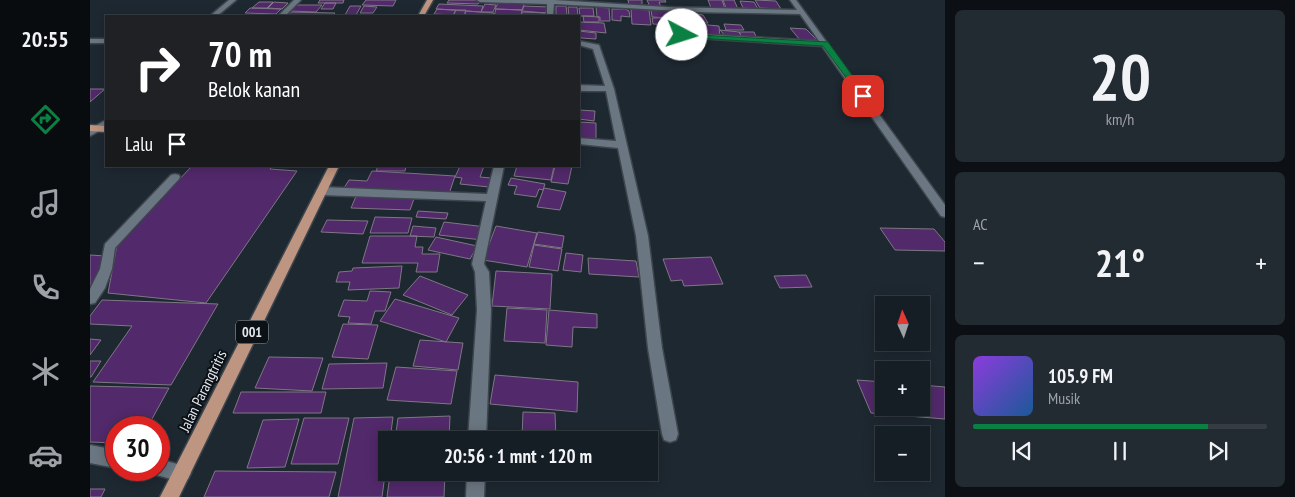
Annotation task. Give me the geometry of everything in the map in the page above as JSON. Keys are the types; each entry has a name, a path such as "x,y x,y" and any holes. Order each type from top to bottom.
{"main road":[{"path":"422,15 430,0"},
{"name":"Jalan Parangtritis","path":"169,497 334,167"}],"street":[{"path":"214,15 233,0"},
{"path":"282,15 298,0"},
{"path":"480,0 612,3 645,8 689,10 802,12"},
{"path":"644,0 645,8"},
{"path":"705,0 705,10"},
{"path":"794,0 945,212"},
{"path":"550,15 551,1"},
{"path":"689,10 675,16 679,34 825,44"},
{"path":"90,41 105,41"},
{"path":"580,43 596,47 610,89 642,236 655,348 670,434"},
{"path":"580,88 610,89"},
{"path":"90,133 101,127"},
{"path":"580,141 622,144"},
{"path":"477,431 484,310 482,272 478,264 499,167"},
{"path":"90,299 98,288 106,270 109,247 175,177"},
{"path":"322,191 493,198"},
{"path":"90,454 105,457"},
{"path":"170,470 182,472"},
{"path":"475,497 476,481"}],"building":[{"path":"320,0 344,0 343,3 318,3"},
{"path":"366,0 396,0 393,6 362,5"},
{"path":"449,0 481,0 478,4 447,3"},
{"path":"628,0 642,0 642,5 629,5"},
{"path":"647,0 665,0 666,2 659,2 661,7 650,7"},
{"path":"708,0 722,0 725,9 711,8"},
{"path":"723,0 734,0 738,9 726,8"},
{"path":"755,0 776,1 781,9 760,8"},
{"path":"510,1 525,2 522,10 495,9 498,3 509,3"},
{"path":"740,1 754,2 758,9 743,8"},
{"path":"259,2 273,2 267,8 252,8"},
{"path":"274,2 288,3 282,9 268,8"},
{"path":"325,3 336,3 333,9 321,9"},
{"path":"439,4 483,6 481,12 436,9"},
{"path":"485,4 496,5 493,12 481,12"},
{"path":"297,5 322,5 316,12 290,11"},
{"path":"350,6 361,6 356,15 345,15"},
{"path":"364,6 377,7 373,13 360,13"},
{"path":"524,6 549,7 545,13 522,11"},
{"path":"556,6 566,6 567,15 556,15"},
{"path":"568,7 577,7 578,15 569,15"},
{"path":"596,7 609,8 610,21 600,21 600,17 597,17"},
{"path":"250,8 281,9 276,14 245,13"},
{"path":"579,8 593,8 594,16 580,15"},
{"path":"437,9 456,10 453,15 434,14"},
{"path":"496,9 522,10 521,15 494,15"},
{"path":"612,9 625,9 629,11 630,17 621,16 621,21 612,20"},
{"path":"631,9 649,10 651,25 632,24"},
{"path":"456,10 466,10 464,15 454,15"},
{"path":"651,10 673,11 674,18 652,17"},
{"path":"466,11 494,13 493,15 464,15"},
{"path":"289,12 335,13 333,15 287,14"},
{"path":"522,12 548,13 547,15 521,15"},
{"path":"687,12 703,15 708,23 678,23 675,16 683,17 682,14 688,14"},
{"path":"583,16 599,17 599,22 584,22"},
{"path":"652,18 671,18 673,25 653,24"},
{"path":"580,22 604,23 606,33 580,30"},
{"path":"686,23 719,26 720,38 685,34"},
{"path":"724,24 741,25 744,30 726,30"},
{"path":"790,28 806,29 817,40 800,40"},
{"path":"720,30 739,32 743,39 727,38"},
{"path":"580,31 596,33 596,39 581,38"},
{"path":"739,32 754,32 757,39 743,39"},
{"path":"90,89 105,89 90,102"},
{"path":"580,110 595,111 594,121 580,119"},
{"path":"580,122 596,123 596,140 580,139"},
{"path":"191,167 271,167 270,169 297,171 206,303 108,293 117,245"},
{"path":"378,167 406,167 405,171 376,171"},
{"path":"460,167 484,167 480,177 491,178 489,187 460,184 462,178 455,177"},
{"path":"517,167 554,167 551,180 514,176"},
{"path":"555,167 572,167 568,184 551,182"},
{"path":"372,171 455,176 449,194 344,188 349,180 367,181"},
{"path":"511,178 545,184 543,190 539,189 536,197 514,194 517,186 508,185"},
{"path":"544,188 566,192 560,210 537,207"},
{"path":"357,194 415,196 410,210 351,208"},
{"path":"418,211 448,213 446,219 416,217"},
{"path":"375,217 412,218 408,233 370,233"},
{"path":"327,220 368,221 363,234 321,232"},
{"path":"444,222 486,227 482,240 439,235"},
{"path":"413,226 436,228 434,237 410,236"},
{"path":"496,226 537,233 527,267 483,260"},
{"path":"880,228 934,229 945,242 945,251 895,250"},
{"path":"538,232 564,236 562,248 534,244"},
{"path":"370,236 417,236 415,247 423,247 422,254 440,254 437,272 416,272 418,263 362,263"},
{"path":"436,237 477,246 470,259 428,250"},
{"path":"534,245 562,249 558,271 529,267"},
{"path":"566,253 583,255 581,272 563,270"},
{"path":"90,255 106,256 90,295"},
{"path":"711,257 723,284 684,286 682,280 671,281 663,259"},
{"path":"588,258 636,261 639,277 589,274"},
{"path":"402,266 399,288 348,290 350,282 336,282 339,272 352,271 353,268"},
{"path":"496,271 552,274 550,309 492,306"},
{"path":"806,275 812,287 780,288 774,276"},
{"path":"420,276 468,295 452,315 403,295"},
{"path":"370,291 391,292 385,311 375,311 371,324 348,323 350,317 338,316 344,300 367,301"},
{"path":"395,299 459,318 446,342 380,321"},
{"path":"102,300 218,304 171,385 93,382 132,326 90,324 90,316"},
{"path":"507,308 547,310 545,343 504,341"},
{"path":"549,310 597,314 597,328 573,327 572,347 546,345"},
{"path":"343,324 378,325 368,359 332,357"},
{"path":"90,339 101,340 90,355"},
{"path":"420,340 463,343 458,370 413,366"},
{"path":"269,357 323,358 312,391 255,388"},
{"path":"90,361 101,361 91,377 90,377"},
{"path":"387,363 383,388 322,389 329,364"},
{"path":"396,367 457,371 451,404 387,400"},
{"path":"495,375 578,382 577,412 490,404"},
{"path":"857,380 875,381 875,413 871,413"},
{"path":"90,386 169,388 154,416 105,416 105,443 90,442"},
{"path":"930,386 945,387 945,419 908,416 930,416"},
{"path":"241,392 326,392 321,413 233,413"},
{"path":"523,412 555,413 556,431 522,431"},
{"path":"450,416 449,431 396,431 398,418"},
{"path":"393,417 391,431 378,431 378,481 384,481 382,497 338,497 354,418"},
{"path":"304,418 349,418 338,464 291,464"},
{"path":"299,419 285,467 247,468 263,420"},
{"path":"215,471 336,472 329,497 204,497"},
{"path":"389,481 445,481 444,497 387,497"},
{"path":"90,489 105,489 101,497 90,497"}],"route":[{"path":"682,35 825,44 863,96"}]}
